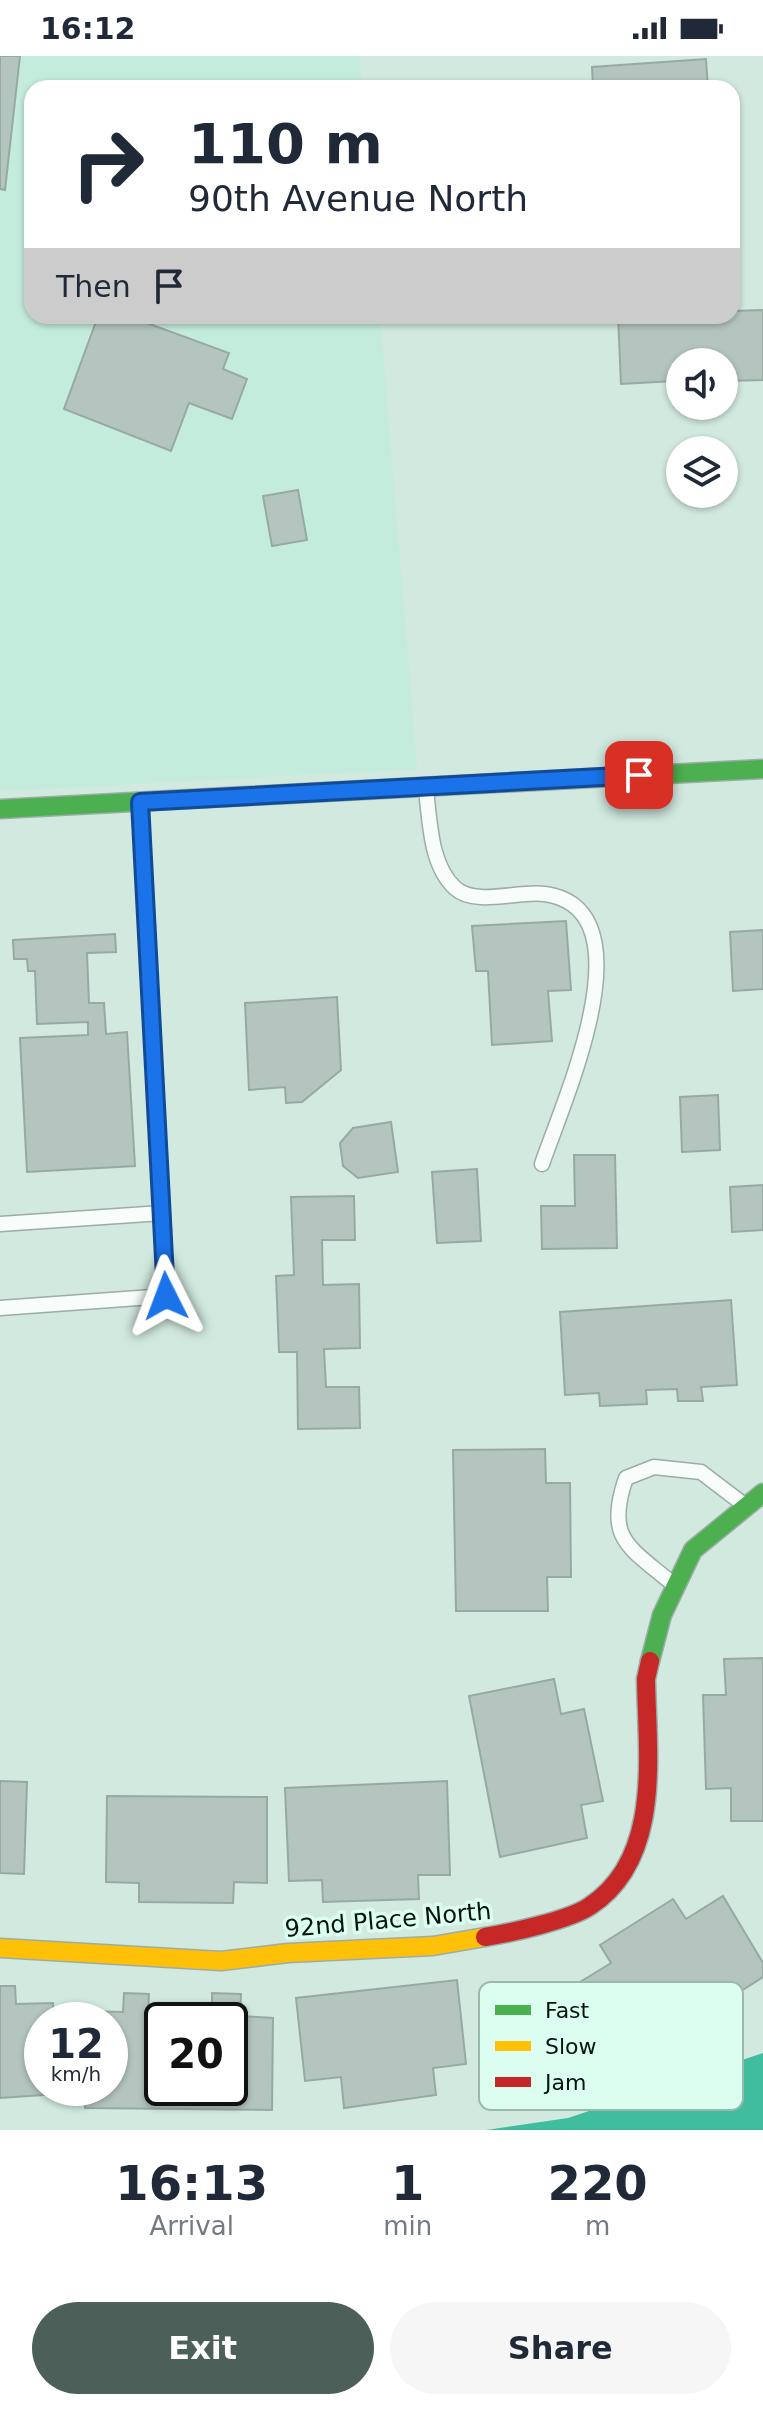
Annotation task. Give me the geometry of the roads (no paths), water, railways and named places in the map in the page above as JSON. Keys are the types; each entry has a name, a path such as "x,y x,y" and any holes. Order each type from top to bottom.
{"street":[{"path":"0,809 763,769"},
{"name":"92nd Place North","path":"0,1948 221,1961 288,1953 433,1946 512,1933 590,1907 629,1867 647,1802 646,1679 662,1615 693,1550 763,1493"}],"lane":[{"path":"426,787 432,843 454,887 468,896 534,892 559,896 576,905 595,933 594,996 542,1164"},
{"path":"0,1308 166,1296 140,802"},
{"path":"0,1224 162,1213"},
{"path":"676,1587 622,1539 616,1506 626,1478 654,1467 701,1472 747,1507"}]}
